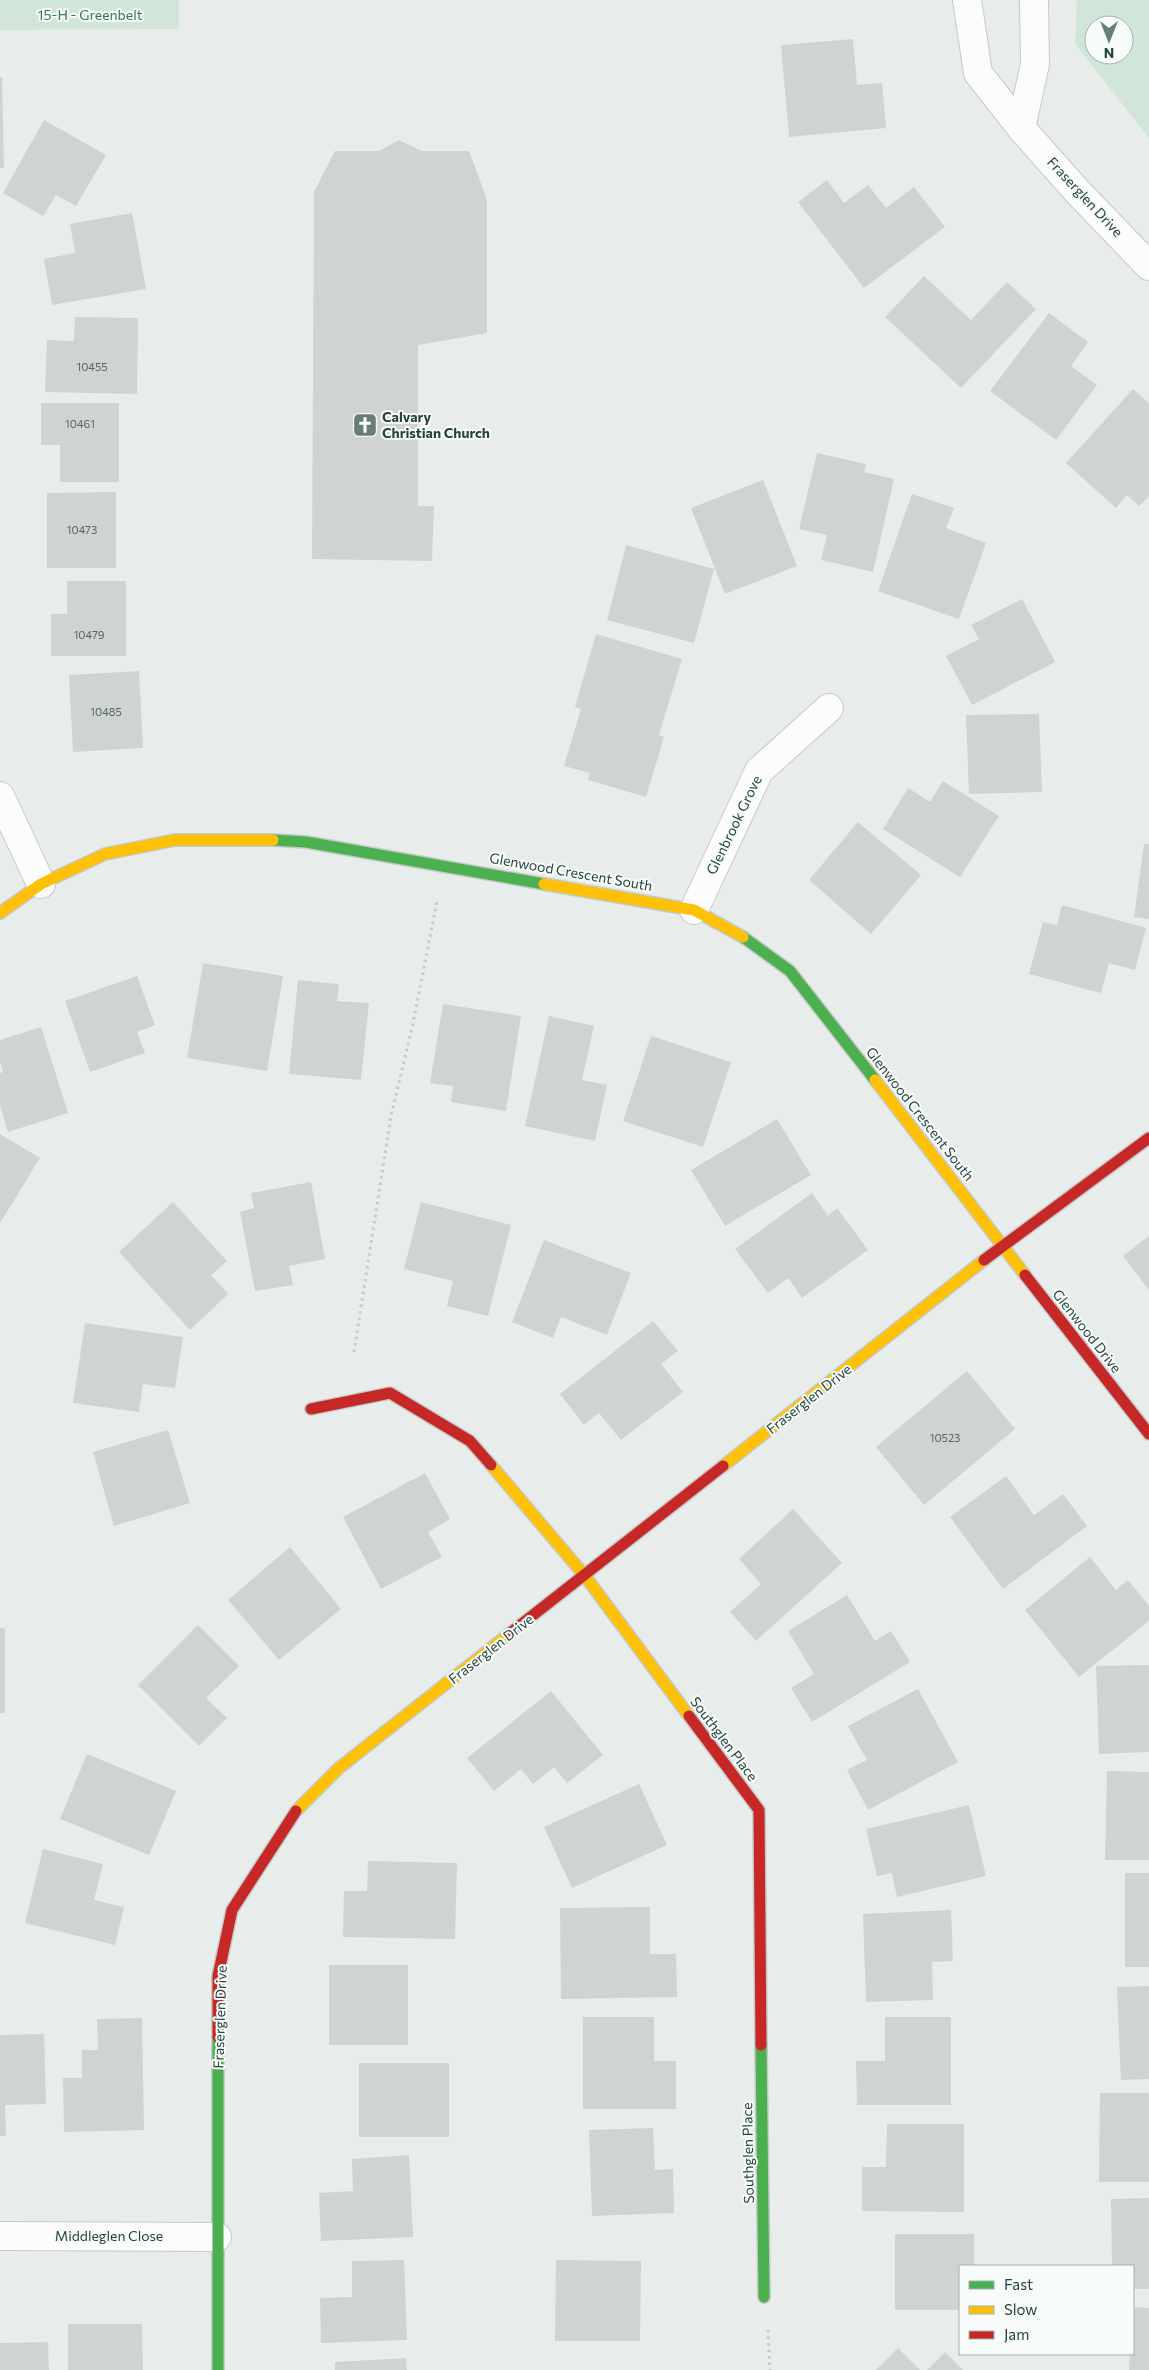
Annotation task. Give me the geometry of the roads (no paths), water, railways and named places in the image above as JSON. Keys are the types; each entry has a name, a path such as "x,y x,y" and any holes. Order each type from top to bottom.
{"street":[{"name":"Fraserglen Drive","path":"967,0 978,73 1021,128 1076,190 1149,266"},
{"path":"1021,128 1035,64 1034,0"},
{"name":"Glenbrook Grove","path":"694,910 759,771 829,708"},
{"path":"0,796 41,884"},
{"name":"Glenwood Crescent South","path":"0,913 41,884 105,854 174,840 253,839 306,842 694,910 747,939 790,971 1002,1246"},
{"name":"Fraserglen Drive","path":"218,2370 218,1976 232,1910 292,1814 339,1768 1002,1246 1149,1138"},
{"name":"Glenwood Drive","path":"1002,1246 1149,1434"},
{"name":"Southglen Place","path":"311,1409 390,1393 470,1441 585,1576 759,1810 764,2297"},
{"name":"Middleglen Close","path":"0,2236 217,2237"}],"place":[{"name":"Calvary Christian Church","path":"365,425"}],"park label":[{"name":"15-H - Greenbelt","path":"90,15"}]}
